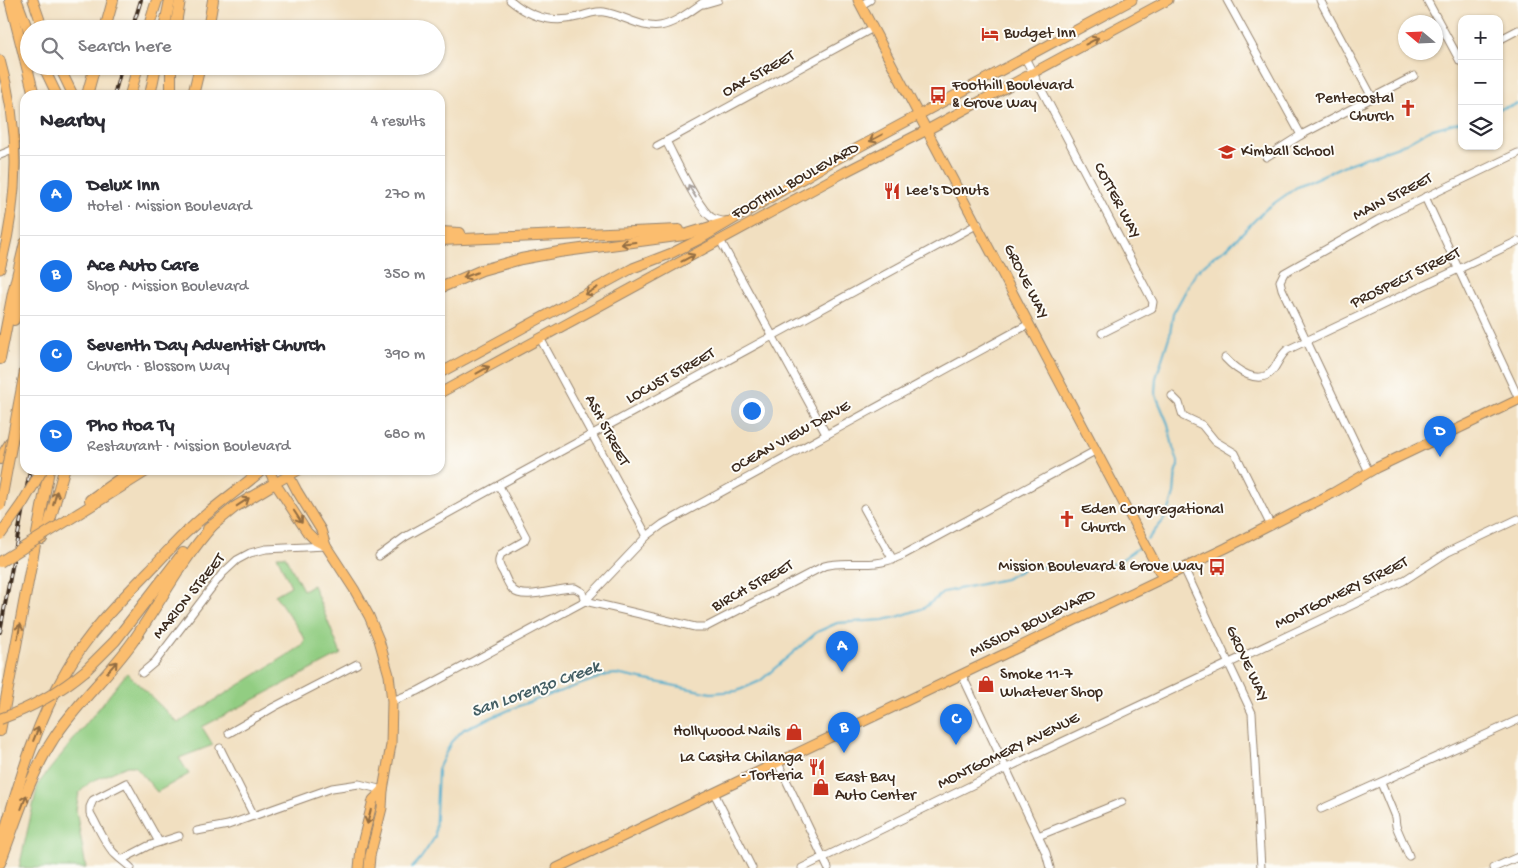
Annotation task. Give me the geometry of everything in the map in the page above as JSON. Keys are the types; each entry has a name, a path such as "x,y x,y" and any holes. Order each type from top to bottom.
{"highway":[{"path":"10,0 20,40"},
{"path":"107,20 113,0"},
{"path":"151,20 157,0"},
{"path":"166,20 170,0"},
{"path":"177,20 180,0"},
{"path":"210,20 213,0"},
{"path":"29,75 33,90"},
{"path":"88,90 93,75"},
{"path":"131,90 136,75"},
{"path":"151,90 154,75"},
{"path":"171,75 171,90"},
{"path":"194,90 198,75"},
{"path":"445,240 681,230 727,222"},
{"path":"445,286 482,270 521,259 684,235 727,222"},
{"path":"445,232 579,235"},
{"path":"0,359 20,264"},
{"path":"0,363 20,297"},
{"path":"0,506 20,398"},
{"path":"0,460 20,427"},
{"path":"0,460 20,434"},
{"path":"0,535 39,475"},
{"path":"0,731 49,475"},
{"path":"33,558 49,524 63,475"},
{"path":"68,520 99,492 124,475"},
{"path":"0,562 140,475"},
{"path":"0,848 34,738 49,704 74,658 92,634 131,590 191,527 256,475"},
{"path":"0,719 46,698 86,670 110,647 183,552 247,500 275,483"},
{"path":"129,623 135,608 165,566 214,509"},
{"path":"0,864 33,778 53,739 127,649 189,555 213,526"}],"main road":[{"path":"17,0 24,20"},
{"path":"33,0 40,20"},
{"name":"FOOTHILL BOULEVARD","path":"445,371 633,268 683,248 824,166 1132,0"},
{"name":"FOOTHILL BOULEVARD","path":"445,390 845,172 1168,0"},
{"name":"GROVE WAY","path":"860,2 1163,578"},
{"path":"0,60 11,105 16,181 0,269"},
{"path":"49,75 55,90"},
{"path":"63,75 71,90"},
{"name":"MISSION BOULEVARD","path":"557,868 569,866 714,793 1271,526 1369,472 1518,399"},
{"path":"271,475 308,532 316,541 326,546"},
{"path":"275,483 284,475"},
{"path":"289,475 321,530 326,546 358,595 373,623 387,666 392,701 391,745 382,790 382,808 370,856 369,868"},
{"path":"359,868 361,848 373,800 382,790"}],"street":[{"path":"510,0 527,13 547,19 567,20 599,11 650,26 665,25 704,2 718,0"},
{"path":"860,2 870,0"},
{"path":"1227,0 1301,135"},
{"path":"1320,0 1372,97"},
{"path":"1427,0 1458,55"},
{"name":"OAK STREET","path":"657,146 873,28"},
{"path":"1503,38 1518,30"},
{"name":"COTTER WAY","path":"1025,58 1153,302 1152,308 1102,333"},
{"path":"1266,157 1301,135 1414,76"},
{"path":"666,142 689,185 706,211 715,218 727,222"},
{"path":"0,155 15,149"},
{"name":"MAIN STREET","path":"1307,342 1281,286 1281,278 1285,273 1378,220 1518,153"},
{"path":"1425,197 1518,399"},
{"name":"LOCUST STREET","path":"378,556 406,537 978,224"},
{"path":"720,240 826,434"},
{"name":"PROSPECT STREET","path":"1225,358 1235,369 1253,376 1268,375 1280,356 1287,350 1518,241"},
{"name":"OCEAN VIEW DRIVE","path":"585,601 647,536 663,524 1029,324"},
{"name":"ASH STREET","path":"540,338 647,536"},
{"path":"1307,342 1369,472"},
{"path":"1172,396 1179,402 1183,416 1202,425 1215,441 1235,453 1271,526"},
{"name":"BIRCH STREET","path":"585,601 701,628 712,625 824,566 842,563 874,564 893,560 1096,451"},
{"path":"392,701 418,691 585,601 582,592 575,588 526,594 517,593 511,587 499,564 499,557 524,541 526,537 499,486"},
{"path":"864,508 893,560"},
{"name":"MONTGOMERY STREET","path":"1230,663 1403,581 1448,552 1518,519"},
{"name":"MARION STREET","path":"142,673 155,662 222,574 237,560 261,550 326,546"},
{"name":"GROVE WAY","path":"1184,568 1230,663 1253,717 1261,868"},
{"name":"MONTGOMERY AVENUE","path":"802,868 1007,768 1230,663"},
{"path":"229,733 274,707 357,664"},
{"path":"962,675 1046,853 1050,868"},
{"path":"1321,809 1518,720"},
{"path":"220,748 254,816"},
{"path":"778,763 828,868"},
{"path":"131,868 110,849 90,813 93,800 126,783 159,842"},
{"path":"1381,783 1408,856"},
{"path":"196,831 228,825 328,790 351,784 382,790"},
{"path":"714,793 752,868"},
{"path":"1038,836 1122,802"},
{"path":"123,859 159,842 179,836"},
{"path":"1493,868 1518,856"}],"green space":[{"path":"277,556 285,556 303,590 313,585 341,654 202,727 213,745 179,758 189,774 157,792 135,766 127,766 90,782 79,793 76,810 86,868 19,868 38,784 127,673 178,723 302,646 305,641 304,637 275,595 291,586"}],"waterway":[{"name":"San Lorenzo Creek","path":"1503,108 1518,104"},
{"name":"San Lorenzo Creek","path":"1147,540 1163,521 1170,507 1178,466 1168,424 1155,393 1156,378 1170,334 1173,314 1196,272 1214,256 1227,248 1266,209 1297,187 1345,165 1404,144 1429,130 1458,122"},
{"name":"San Lorenzo Creek","path":"412,868 435,837 438,769 451,742 464,729 521,705 607,675 616,674 711,693 737,691 760,681 817,632 837,623 883,620 897,617 924,608 944,592 1005,579 1029,566 1068,570 1096,568 1117,563 1142,545"}],"railway":[{"path":"135,20 141,0"},
{"path":"115,90 120,75"},
{"path":"0,632 29,475"}],"place":[{"name":"Budget Inn","path":"990,34"},
{"name":"Foothill Boulevard & Grove Way","path":"938,95"},
{"name":"Pentecostal Church","path":"1408,108"},
{"name":"Kimball School","path":"1227,152"},
{"name":"Lee's Donuts","path":"892,191"},
{"name":"Pho Hoa Ty","path":"1440,457"},
{"name":"Eden Congregational Church","path":"1067,519"},
{"name":"Mission Boulevard & Grove Way","path":"1217,567"},
{"name":"Delux Inn","path":"842,672"},
{"name":"Smoke 11-7 Whatever Shop","path":"986,684"},
{"name":"Hollywood Nails","path":"794,732"},
{"name":"Seventh Day Adventist Church","path":"956,745"},
{"name":"Ace Auto Care","path":"844,753"},
{"name":"La Casita Chilanga - Torteria","path":"817,767"},
{"name":"East Bay Auto Center","path":"821,787"}]}
